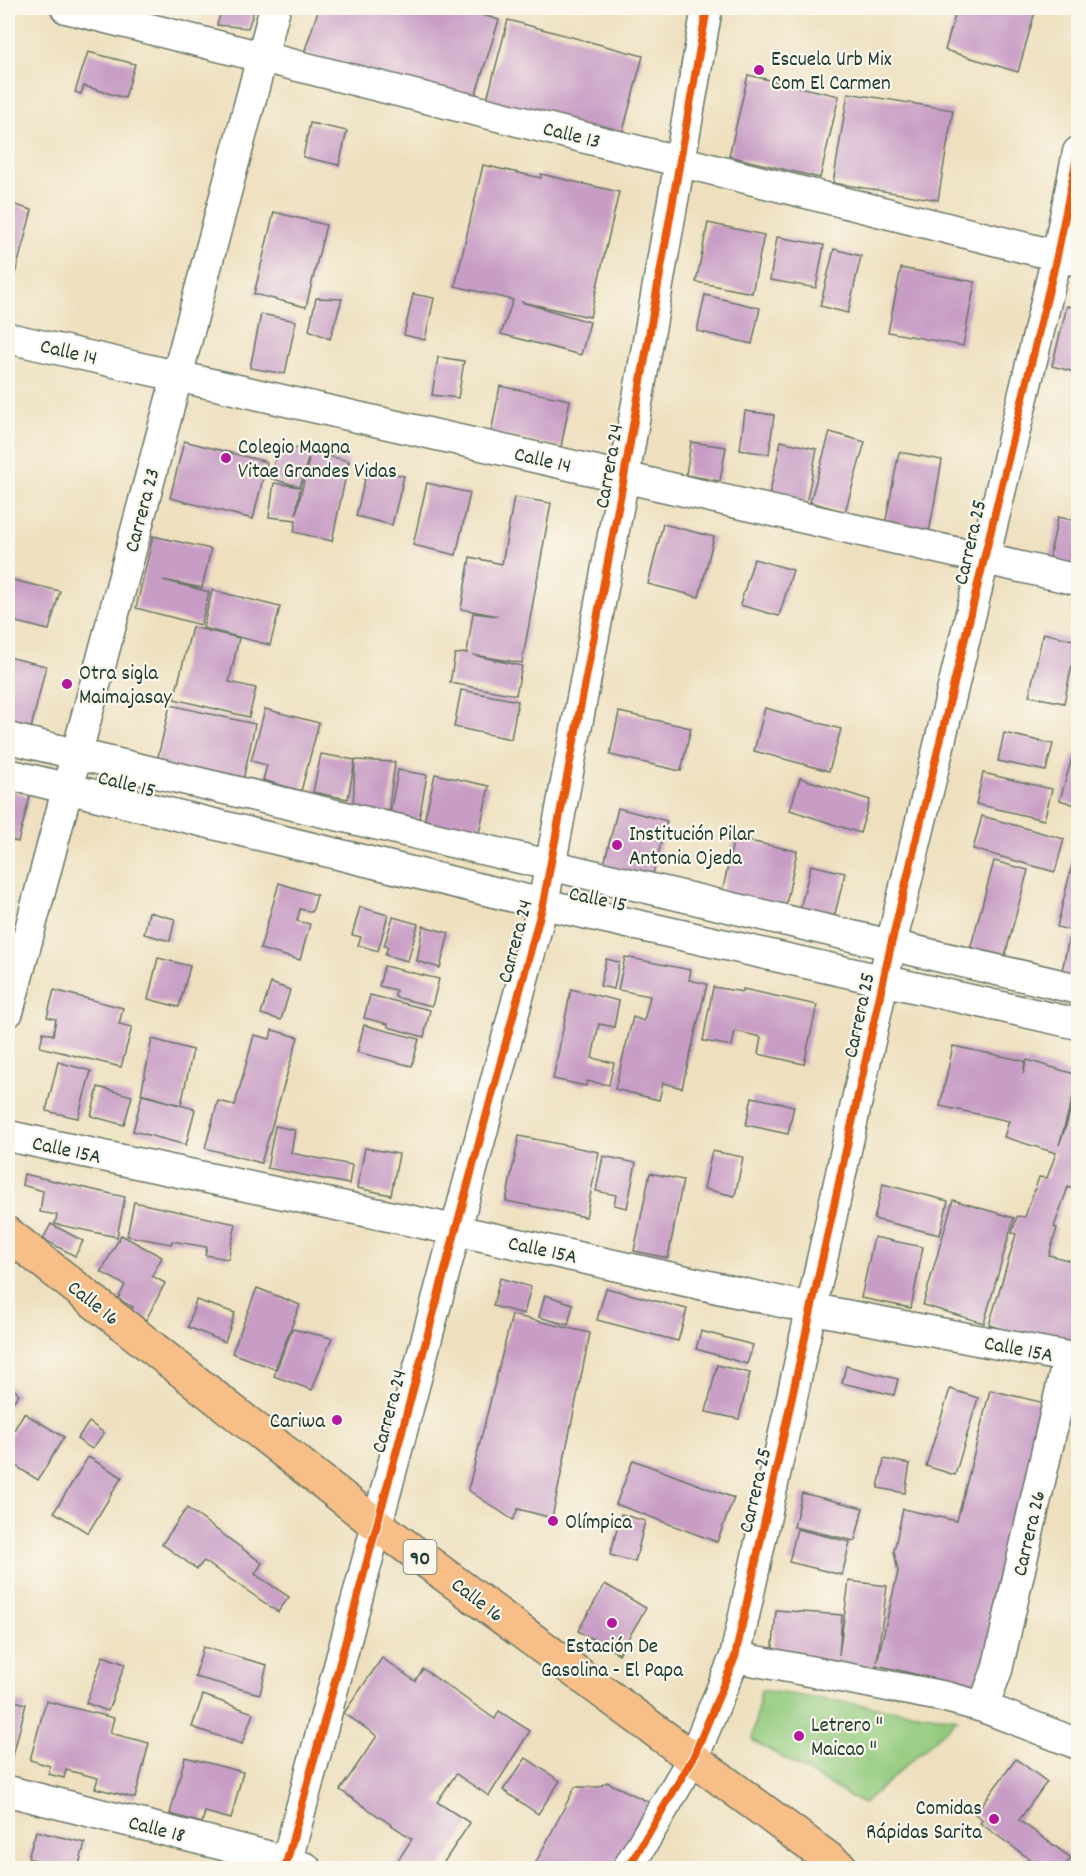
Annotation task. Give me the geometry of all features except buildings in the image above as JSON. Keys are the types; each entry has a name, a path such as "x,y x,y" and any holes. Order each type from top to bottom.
{"highway":[{"name":"Calle 16","path":"8,1234 376,1524 841,1869"}],"street":[{"name":"Calle 13","path":"66,8 1068,258"},
{"name":"Carrera 23","path":"8,1012 275,8"},
{"name":"Carrera 24","path":"292,1866 376,1524 543,904 624,477 707,8"},
{"name":"Carrera 25","path":"628,1869 693,1758 735,1657 891,945 984,559 1068,258 1078,152"},
{"name":"Calle 14","path":"8,338 1078,580"},
{"name":"Calle 15","path":"8,738 1078,989"},
{"name":"Calle 15","path":"8,774 543,904 1078,1024"},
{"name":"Calle 15A","path":"8,1137 455,1230 813,1309 1073,1358"},
{"name":"Carrera 26","path":"983,1707 997,1670 1073,1358"},
{"path":"735,1657 946,1697 983,1707 1078,1744"},
{"name":"Calle 18","path":"8,1791 292,1866"}],"green space":[{"path":"761,1690 958,1719 863,1804 752,1740"}],"cycle path":[{"path":"285,1868 543,904 624,477 707,8"},
{"path":"628,1868 693,1758 735,1657 891,945 1057,256 1078,152"}],"place":[{"name":"Escuela Urb Mix Com El Carmen","path":"759,70"},
{"name":"Colegio Magna Vitae Grandes Vidas","path":"226,458"},
{"name":"Otra sigla Maimajasay","path":"67,684"},
{"name":"Institución Pilar Antonia Ojeda","path":"617,845"},
{"name":"Cariwa","path":"337,1420"},
{"name":"Olímpica","path":"553,1521"},
{"name":"Estación De Gasolina - El Papa","path":"612,1623"},
{"name":"Letrero \" Maicao \"","path":"799,1736"},
{"name":"Comidas Rápidas Sarita","path":"994,1819"}]}
